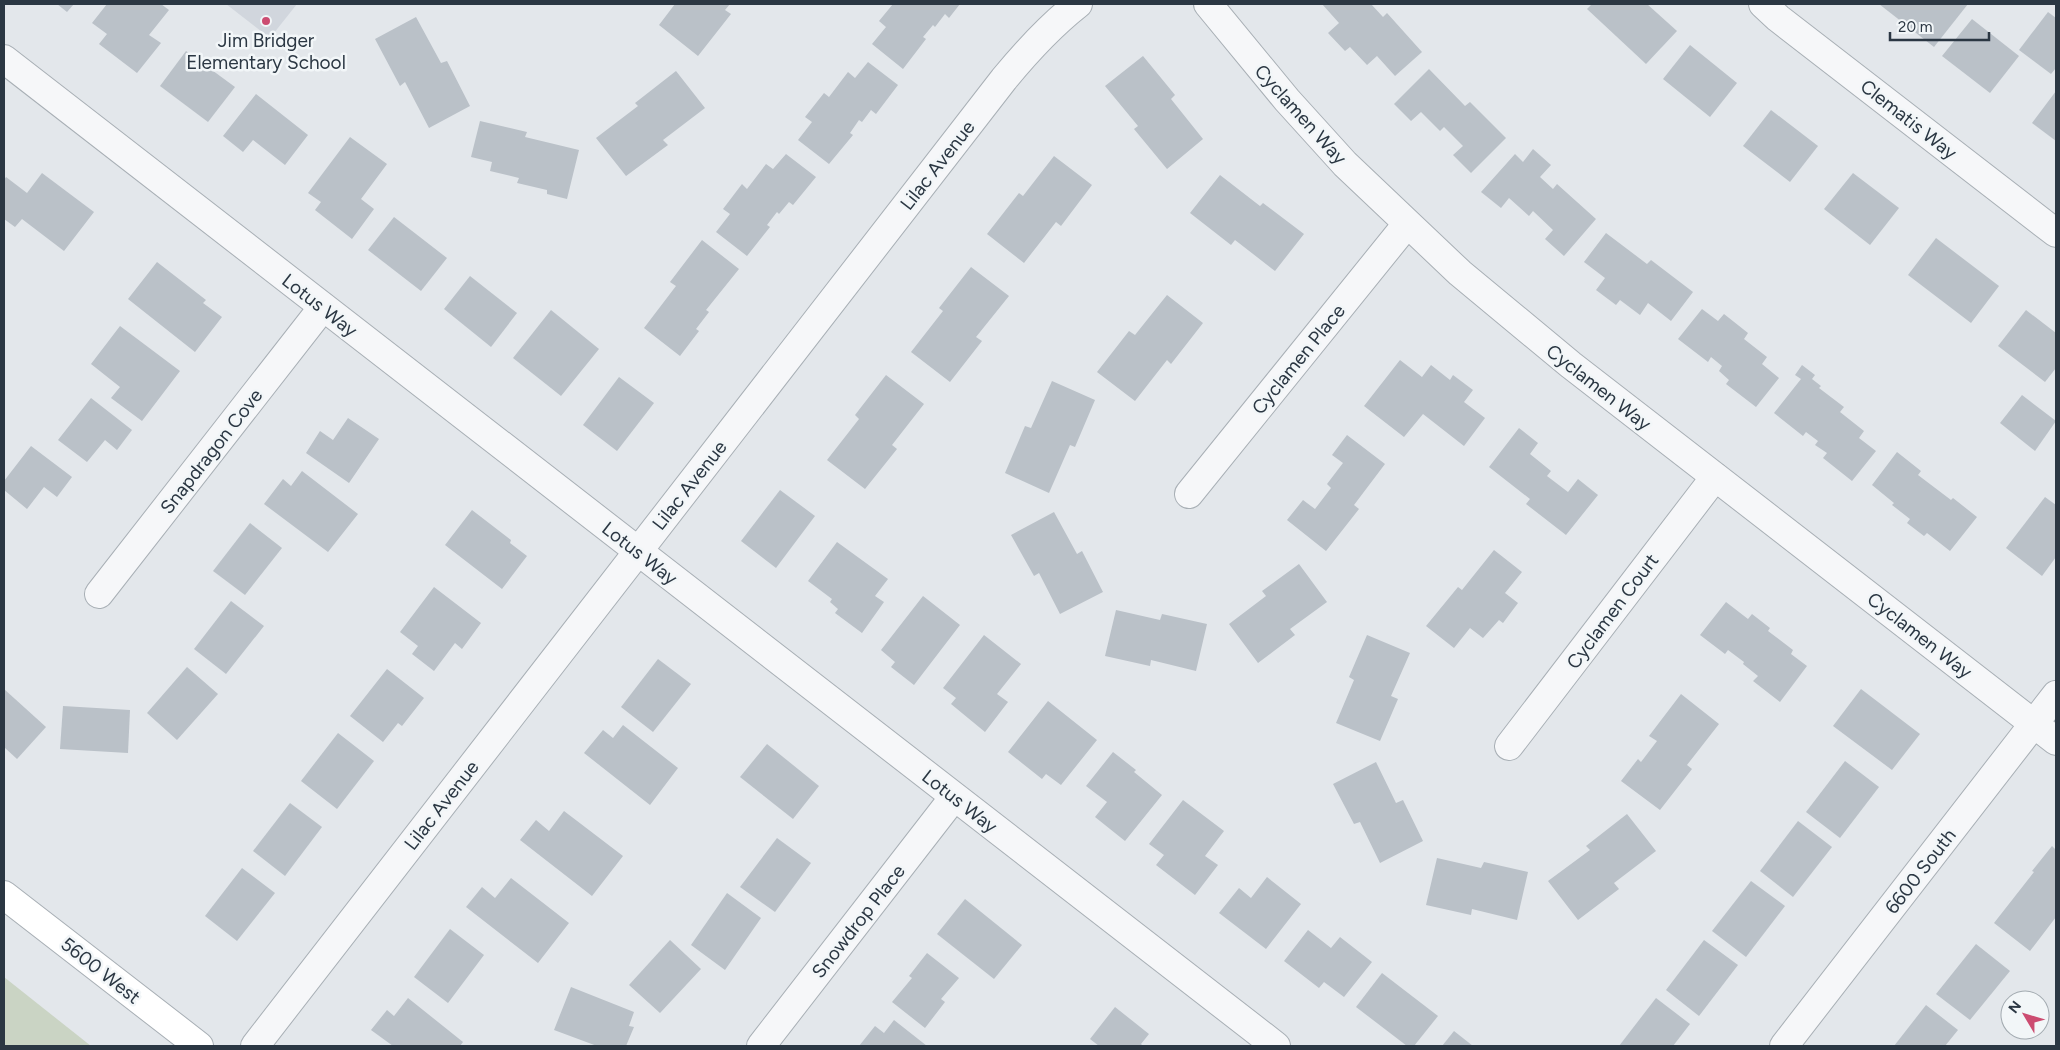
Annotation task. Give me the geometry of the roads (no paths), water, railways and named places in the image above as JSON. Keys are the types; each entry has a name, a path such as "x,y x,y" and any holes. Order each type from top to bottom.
{"main road":[{"name":"5600 West","path":"4,894 199,1046"}],"street":[{"name":"Lilac Avenue","path":"254,1046 1010,72 1047,30 1078,4"},
{"name":"Cyclamen Way","path":"1208,4 1287,100 1345,164 1407,224 1522,326 2056,741"},
{"name":"Clematis Way","path":"1762,4 2056,233"},
{"name":"Lotus Way","path":"4,59 1275,1046"},
{"name":"Cyclamen Place","path":"1189,494 1407,224"},
{"name":"Snapdragon Cove","path":"99,594 323,307"},
{"name":"Cyclamen Court","path":"1509,746 1715,477"},
{"name":"6600 South","path":"1784,1046 2056,695"},
{"name":"Snowdrop Place","path":"761,1046 954,797"}],"place":[{"name":"Jim Bridger Elementary School","path":"266,21"}]}
